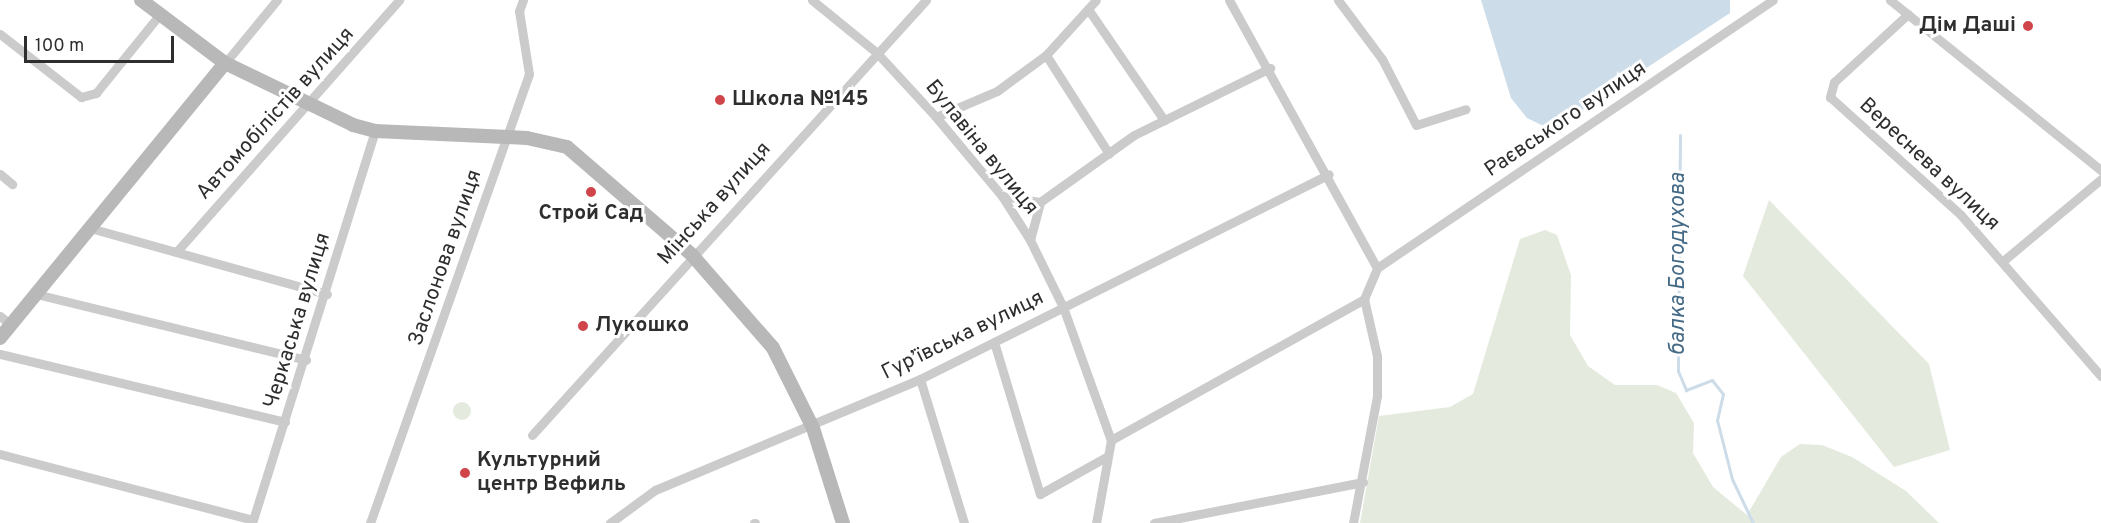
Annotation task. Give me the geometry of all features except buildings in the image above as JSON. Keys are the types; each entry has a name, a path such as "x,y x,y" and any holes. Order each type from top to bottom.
{"main road":[{"path":"141,0 225,63 311,104 375,131 506,136 567,147 692,255 773,348 813,428 843,523"},
{"path":"0,338 5,320 36,294 225,63"}],"street":[{"path":"225,63 277,0"},
{"name":"Автомобілістів вулиця","path":"178,250 311,104 399,0"},
{"name":"Заслонова вулиця","path":"370,523 529,74 519,11 523,0"},
{"name":"Булавіна вулиця","path":"812,0 878,53 936,117 1002,196 1030,240 1064,307 1111,440"},
{"name":"Мінська вулиця","path":"532,435 692,255 927,0"},
{"path":"936,117 997,91 1046,55 1096,0"},
{"path":"1229,0 1329,174 1377,268 1364,299 1377,356 1377,396 1363,482 1353,523"},
{"path":"1338,0 1382,59 1416,125 1466,109"},
{"name":"Раєвського вулиця","path":"1377,268 1773,0"},
{"path":"1890,0 2101,170"},
{"path":"1088,9 1164,120"},
{"path":"0,34 81,97 96,93 160,14"},
{"name":"Вереснева вулиця","path":"1908,14 1834,82 1830,97 1960,214 2101,376"},
{"path":"1046,55 1109,154"},
{"path":"1030,240 1040,202 1109,154 1164,120 1270,68"},
{"name":"Черкаська вулиця","path":"0,454 253,520 327,294 375,131"},
{"path":"0,174 12,184"},
{"name":"Гур’ївська вулиця","path":"610,523 655,490 813,428 920,379 1329,174"},
{"path":"2003,261 2101,179"},
{"path":"1002,196 1040,202"},
{"path":"90,228 178,250 327,294"},
{"path":"36,294 306,360"},
{"path":"1096,523 1106,457 1111,440 1364,299"},
{"path":"994,342 1040,494 1106,457"},
{"path":"0,354 285,422"},
{"path":"920,379 964,523"},
{"path":"1154,523 1363,482"}],"shaded area":[{"path":"1769,200 1929,364 1950,450 1894,467 1743,276"},
{"path":"1545,230 1557,235 1571,275 1570,335 1588,366 1615,385 1657,385 1676,393 1694,423 1693,453 1713,487 1747,515 1781,457 1800,444 1822,445 1852,457 1906,491 1939,523 1360,523 1379,416 1450,407 1473,394 1520,239"},
{"path":"462,402 470,407 471,411 466,419 462,420 454,415 453,411 458,403"}],"water":[{"path":"1481,0 1730,0 1730,13 1552,130 1527,118 1511,98"}],"waterway":[{"name":"балка Богодухова","path":"1680,135 1678,371 1686,390 1712,380 1723,394 1717,420 1732,479 1753,523"}],"place":[{"name":"Дім Даші","path":"2028,26"},
{"name":"Школа №145","path":"720,100"},
{"name":"Строй Сад","path":"591,192"},
{"name":"Лукошко","path":"583,326"},
{"name":"Культурний центр Вефиль","path":"465,473"}]}
